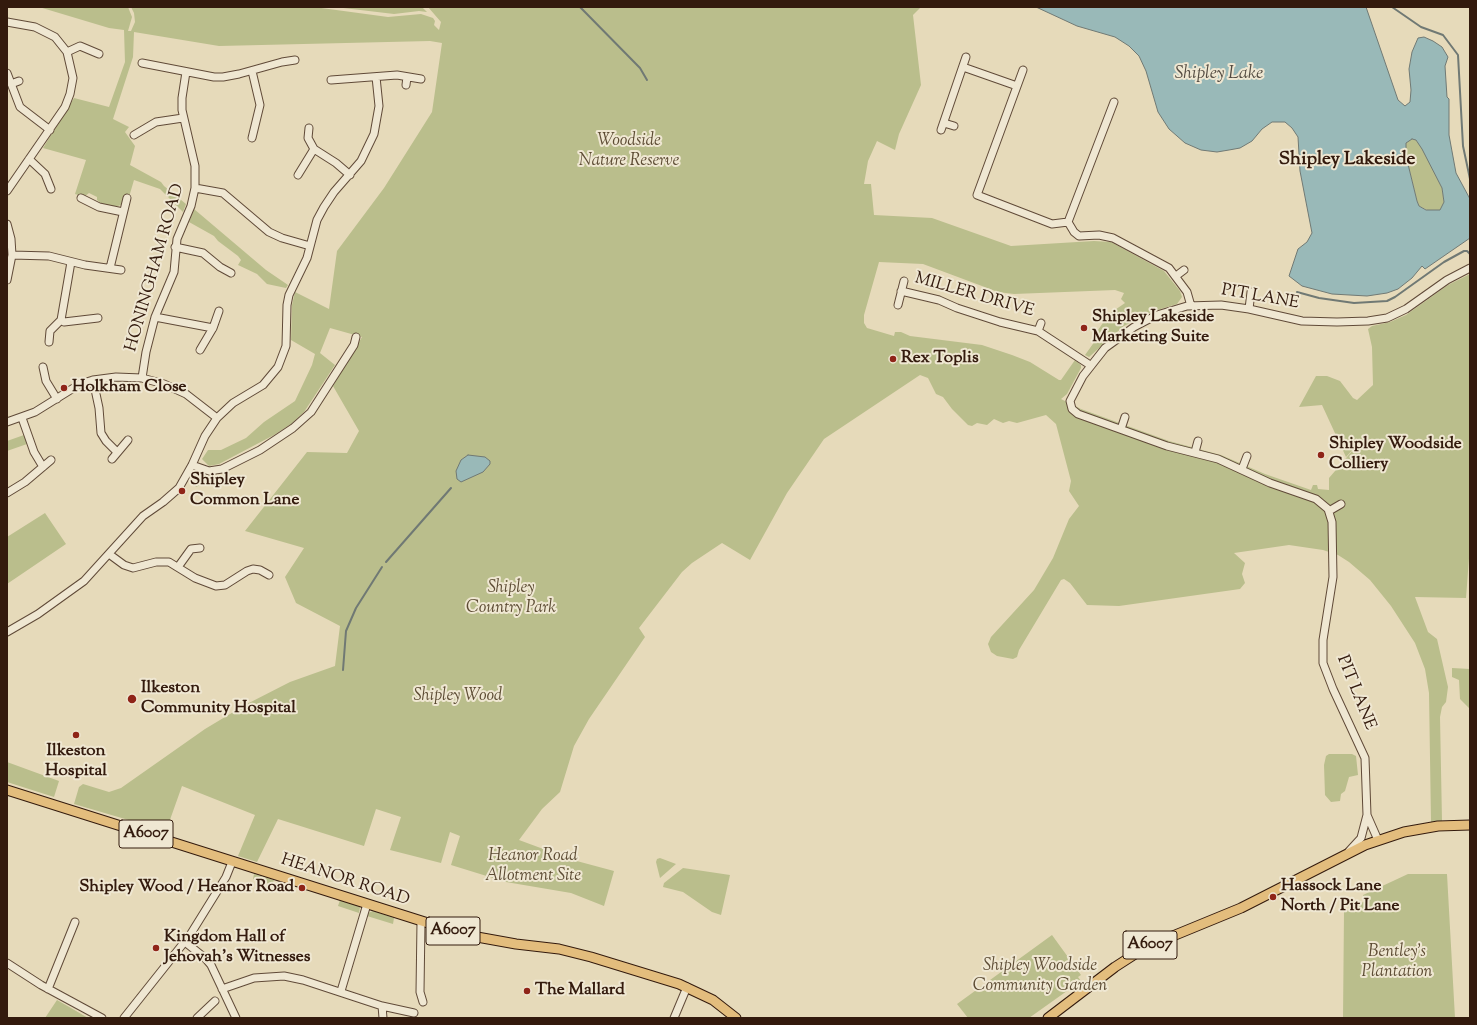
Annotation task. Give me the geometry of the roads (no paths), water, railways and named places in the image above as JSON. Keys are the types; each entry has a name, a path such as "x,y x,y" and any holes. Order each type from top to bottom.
{"main road":[{"name":"HEANOR ROAD","path":"7,790 421,922 488,940 566,951 687,987"},
{"name":"A6007","path":"1048,1018 1116,967 1146,947 1231,912 1344,855 1378,840 1417,829 1470,825"},
{"name":"A6007","path":"687,987 713,1000 736,1018"}],"street":[{"path":"7,22 35,27 50,33 61,43 67,52 72,66 72,87 65,107 7,191"},
{"path":"67,52 80,46 99,54"},
{"path":"280,53 282,62"},
{"path":"941,130 966,57"},
{"path":"142,63 155,61 186,72 223,77 295,60"},
{"path":"963,67 1017,86"},
{"path":"350,70 350,78"},
{"path":"1023,70 978,195 1052,224 1068,222"},
{"path":"251,138 260,105 252,71"},
{"name":"HONINGHAM ROAD","path":"142,378 146,352 155,317 172,276 175,247 180,230 191,206 195,188 195,166 190,138 183,118 182,98 186,72"},
{"path":"7,73 20,107 50,130"},
{"path":"7,632 38,614 78,586 143,516 169,497 178,488 192,465 205,436 217,418 233,403 263,385 278,367 286,346 287,305 289,295 307,258 317,220 324,206 365,156 374,134 379,106 376,77"},
{"path":"331,80 376,77 407,77 421,79"},
{"path":"406,85 407,77"},
{"path":"11,84 19,81"},
{"path":"1068,222 1114,102"},
{"path":"134,135 158,121 183,118"},
{"path":"944,123 954,126"},
{"path":"309,128 309,141 314,149 336,163 350,175"},
{"path":"298,175 314,149"},
{"path":"29,159 45,174 50,189"},
{"path":"195,188 223,193 269,232 282,238 310,246"},
{"path":"81,198 91,200 99,207 123,212"},
{"path":"110,268 127,198"},
{"path":"1068,222 1074,232 1079,236 1102,235 1125,242 1165,266 1176,276 1187,292 1191,306"},
{"path":"7,226 12,254 7,280"},
{"path":"175,247 203,253 220,267 232,273"},
{"path":"12,254 49,256 71,262 121,270"},
{"path":"48,342 50,331 61,320 71,262"},
{"name":"PIT LANE","path":"1344,855 1361,838 1367,815 1365,758 1326,674 1323,660 1323,640 1333,577 1332,522 1329,511 1316,499 1270,483 1242,469 1195,452 1167,446 1078,414 1071,407 1070,402 1074,392 1090,365 1105,348 1134,326 1157,315 1191,306 1221,305 1249,309 1285,318 1315,322 1376,320 1391,316 1406,309 1450,278 1470,268"},
{"path":"1176,276 1184,270"},
{"name":"MILLER DRIVE","path":"898,305 904,281"},
{"name":"MILLER DRIVE","path":"901,291 940,300 957,308 1004,324 1038,331 1090,365"},
{"path":"1249,309 1251,292"},
{"path":"200,350 213,328 219,311"},
{"path":"155,317 213,328"},
{"path":"61,320 64,322 98,318"},
{"name":"MILLER DRIVE","path":"1038,331 1041,323"},
{"path":"192,465 209,471 222,469 260,450 293,428 311,412 354,345 356,337"},
{"path":"43,367 46,381 57,399"},
{"path":"7,422 22,418 57,399 80,384 93,380 116,377 142,378 179,390 217,418"},
{"path":"93,380 99,408 101,433 106,441 117,452"},
{"path":"1121,429 1125,417"},
{"path":"22,418 34,452 43,467"},
{"path":"112,459 128,440"},
{"path":"1195,452 1198,441"},
{"path":"1242,469 1248,456"},
{"path":"7,493 25,482 51,460"},
{"path":"1329,511 1341,504"},
{"path":"178,567 191,549 200,548"},
{"path":"109,554 130,567 137,568 160,561 169,562 195,578 222,586 232,582 257,565 269,575"},
{"name":"PIT LANE","path":"1367,815 1378,840"},
{"path":"124,1018 185,942 227,875 232,862"},
{"path":"340,991 367,904"},
{"path":"48,989 74,922"},
{"path":"421,922 420,992 423,1002"},
{"path":"185,942 207,960 236,1018"},
{"path":"7,963 48,989 102,1018"},
{"path":"222,989 254,978 277,976 303,980 382,1006 414,1012"},
{"path":"674,1018 687,987"},
{"path":"197,1018 215,1001"},
{"path":"382,1006 383,1018"}],"water":[{"name":"Shipley Lake","path":"1036,7 1366,7 1398,100 1405,106 1410,102 1411,90 1409,69 1412,52 1418,38 1424,37 1433,41 1442,47 1448,57 1445,66 1447,97 1449,99 1449,135 1456,173 1470,199 1470,238 1425,269 1422,266 1412,278 1398,289 1387,293 1367,296 1332,294 1302,286 1289,276 1298,249 1307,242 1312,233 1300,171 1298,137 1292,128 1285,122 1272,122 1262,129 1252,141 1240,148 1217,152 1201,150 1185,143 1169,129 1158,112 1146,71 1139,56 1129,46 1115,37 1077,26","holes":["1412,139 1416,140 1442,188 1444,202 1440,210 1426,210 1419,206 1417,201 1406,156 1406,143"]},
{"path":"468,455 485,457 490,461 490,464 483,472 461,482 457,479 456,471 461,460"}],"waterway":[{"path":"580,7 640,68 647,80"},
{"path":"1392,7 1421,27 1443,35 1458,55 1463,146 1470,179"},
{"path":"1297,292 1319,298 1354,303 1387,301 1395,297 1444,262 1464,251 1467,251 1470,254"},
{"path":"386,562 451,488"},
{"path":"343,670 346,631 356,608 382,567"}],"place":[{"name":"Shipley Lakeside Marketing Suite","path":"1084,328"},
{"name":"Rex Toplis","path":"893,359"},
{"name":"Holkham Close","path":"64,388"},
{"name":"Shipley Woodside Colliery","path":"1321,455"},
{"name":"Shipley Common Lane","path":"182,491"},
{"name":"Ilkeston Community Hospital","path":"132,699"},
{"name":"Ilkeston Hospital","path":"76,735"},
{"name":"Shipley Wood / Heanor Road","path":"302,888"},
{"name":"Hassock Lane North / Pit Lane","path":"1273,897"},
{"name":"Kingdom Hall of Jehovah's Witnesses","path":"156,948"},
{"name":"The Mallard","path":"527,991"}],"district":[{"name":"Shipley Lakeside","path":"1347,161"}],"park label":[{"name":"Woodside Nature Reserve","path":"629,152"},
{"name":"Shipley Country Park","path":"511,599"},
{"name":"Shipley Wood","path":"458,697"},
{"name":"Heanor Road Allotment Site","path":"533,867"},
{"name":"Bentley's Plantation","path":"1397,963"},
{"name":"Shipley Woodside Community Garden","path":"1040,977"}]}
